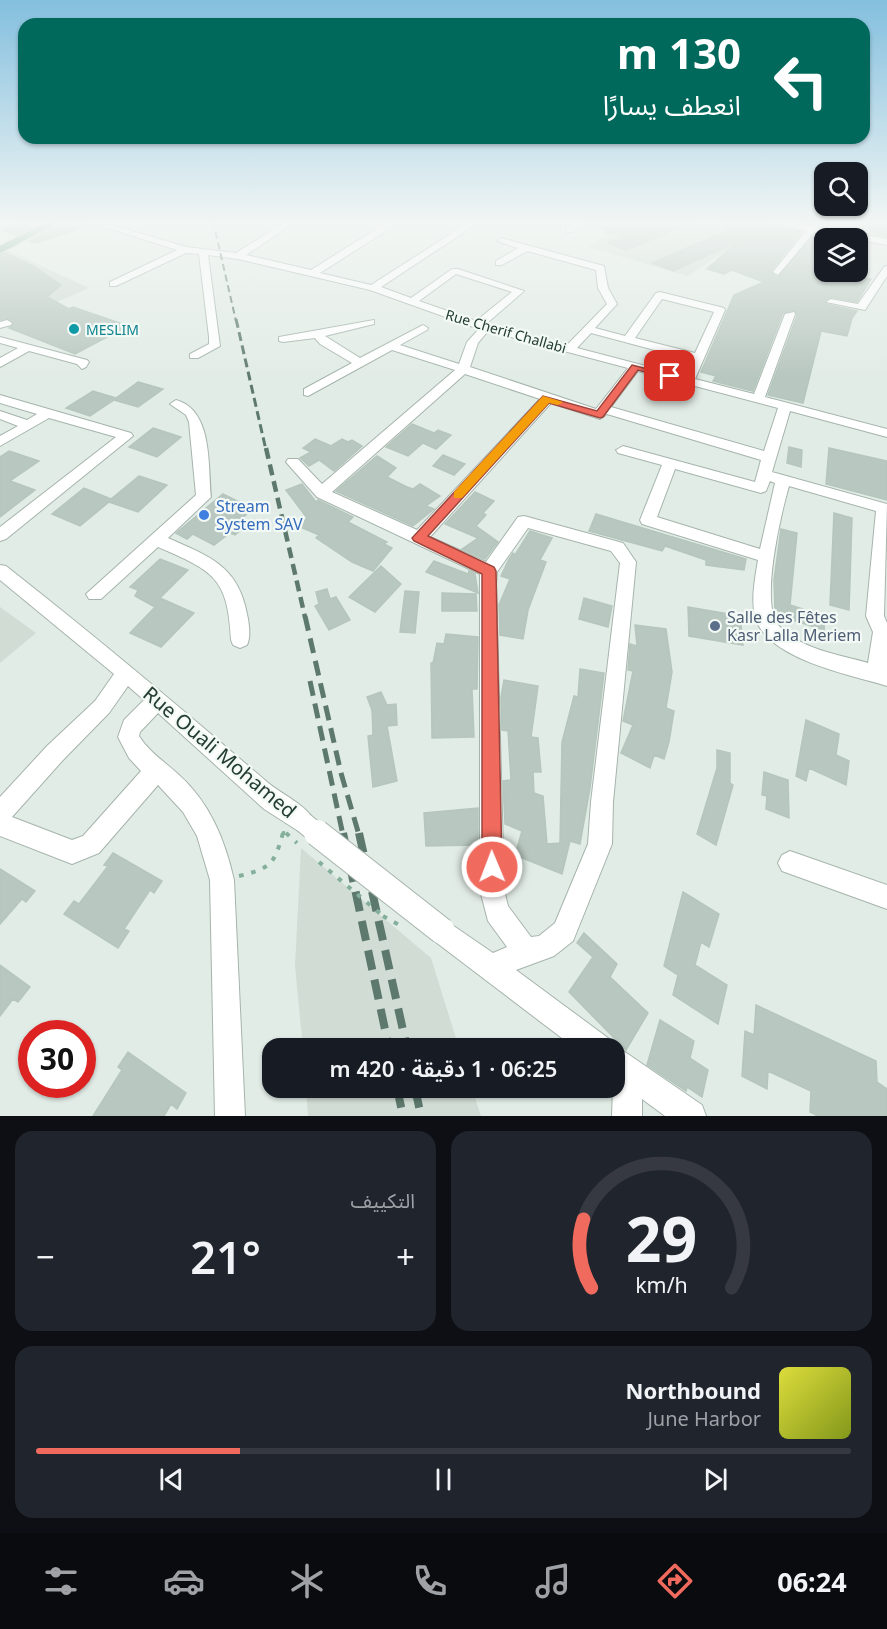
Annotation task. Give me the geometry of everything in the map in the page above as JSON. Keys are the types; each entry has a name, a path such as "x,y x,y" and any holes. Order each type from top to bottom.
{"street":[{"path":"113,284 136,273"},
{"path":"194,356 214,346 215,337 206,273"},
{"name":"Rue Cherif Challabi","path":"313,273 373,288 410,303 482,326 785,408 887,433"},
{"path":"373,288 396,273"},
{"path":"410,303 450,273"},
{"path":"322,493 463,369 482,326 519,291 460,273"},
{"path":"570,349 612,304 603,288 602,273"},
{"path":"831,302 861,308 884,273"},
{"path":"628,340 660,295 721,311 688,381"},
{"path":"758,399 790,315"},
{"path":"283,339 318,334 370,322"},
{"path":"308,392 423,328"},
{"path":"590,330 699,358"},
{"path":"318,334 324,342 360,363"},
{"path":"0,340 83,363 82,365"},
{"path":"391,346 600,415 635,367"},
{"path":"0,363 27,348"},
{"path":"0,399 126,436 0,535"},
{"path":"419,538 547,399"},
{"path":"95,594 204,497 196,422 191,413 176,404"},
{"path":"623,450 761,488 768,457 785,408"},
{"path":"603,409 768,457"},
{"path":"0,442 48,413"},
{"path":"0,416 29,425"},
{"path":"293,462 322,493 489,571"},
{"path":"670,463 648,520 767,557"},
{"path":"764,475 783,480 886,509 875,616 882,632 882,676 792,646 775,634 764,614 767,557 783,480"},
{"path":"494,967 526,952 545,947 564,932 600,844 603,790 628,562 617,547 524,521 489,571 492,890 498,912 526,952"},
{"path":"156,540 203,561 219,571 231,585 239,616 240,640"},
{"name":"Rue Ouali Mohamed","path":"0,571 126,672 272,801 294,832 494,967 585,1038"},
{"path":"0,814 55,753 102,707 126,672"},
{"path":"158,700 131,727 128,737 133,748 155,772 170,781 191,804 207,826 217,852 222,880 230,1116"},
{"path":"0,824 72,852 91,845 155,772"},
{"path":"790,863 887,897"},
{"path":"625,1070 692,1116"},
{"path":"625,1098 627,1116"}],"path":[{"path":"222,880 267,870 273,865 294,832 303,848"},
{"path":"318,861 383,916"}],"shaded area":[{"path":"0,273 57,273 89,288 0,327"},
{"path":"0,607 36,633 0,663"},
{"path":"301,848 431,958 456,1038 302,1038 295,966"},
{"path":"307,1098 475,1098 481,1116 308,1116"}],"building":[{"path":"0,273 43,273 61,285 47,297 69,309 73,307 128,326 75,354 9,328 13,326 13,321 6,318 0,320"},
{"path":"740,273 773,273 777,277 780,273 814,273 814,282 868,282 868,279 871,279 857,302 831,297 824,301 826,304 857,311 852,318 847,336 821,331 803,403 768,395 797,315 795,310 783,313 753,391 713,381 716,376 701,372 734,295 764,282"},
{"path":"138,382 163,389 138,407 114,400 90,416 66,408 93,391 116,398"},
{"path":"412,424 434,433 438,430 451,435 436,449 423,443 408,456 386,447"},
{"path":"153,428 181,437 157,457 129,447"},
{"path":"315,439 331,446 342,439 348,442 352,440 362,446 334,471 319,460 309,466 300,458 311,452 303,448"},
{"path":"789,447 802,450 801,467 787,463"},
{"path":"829,448 887,461 887,500 826,484"},
{"path":"9,451 39,461 10,481 35,490 0,517 0,457"},
{"path":"443,455 465,464 454,475 433,466"},
{"path":"377,456 396,468 387,477 413,489 420,484 440,496 426,506 434,509 413,526 336,491"},
{"path":"139,476 167,485 138,512 109,502 80,526 52,514 84,488 111,499"},
{"path":"302,484 316,502 318,500 353,517 348,522 387,542 384,544 392,548 373,571 352,562 316,538 319,535 298,526 307,518 286,490"},
{"path":"475,492 494,501 483,513 486,515 476,526 498,542 485,559 462,549 478,538 445,524"},
{"path":"223,494 247,506 240,512 246,515 240,520 248,524 235,535 230,533 214,545 193,534 187,539 176,533"},
{"path":"834,513 852,518 849,610 830,605"},
{"path":"596,514 746,559 744,570 706,565 706,560 665,546 662,551 589,531"},
{"path":"781,529 797,533 790,605 825,616 824,630 786,618 786,613 775,610 774,580"},
{"path":"530,531 552,538 540,560 546,562 528,610 523,639 500,635 499,605 510,579 501,576 509,559 513,553 515,555"},
{"path":"160,559 188,570 160,598 194,613 161,647 130,633 155,607 135,596 138,590 130,587"},
{"path":"434,561 468,574 469,571 475,574 478,593 426,572"},
{"path":"381,566 401,584 375,612 349,597"},
{"path":"327,589 330,599 336,597 350,620 329,630 315,606 319,604 316,592"},
{"path":"405,591 419,592 415,633 400,632"},
{"path":"442,593 476,594 477,611 442,611"},
{"path":"584,598 612,606 608,627 579,619"},
{"name":"Salle des Fêtes Kasr Lalla Meriem","path":"688,607 740,616 743,645 689,636"},
{"path":"635,625 666,629 672,672 666,708 674,711 669,742 664,759 654,755 650,768 621,753 633,725 623,721 633,671 628,670 630,644 637,646"},
{"path":"446,634 478,637 477,689 472,689 474,737 432,738 431,663 433,663 437,643 444,644"},
{"path":"580,669 604,673 590,788 580,844 570,841 562,874 515,855 522,831 505,824 503,781 511,780 508,731 502,730 501,697 504,680 538,686 531,737 538,738 541,772 533,772 534,793 543,796 547,844 560,843 562,742 574,696 578,697"},
{"path":"381,692 387,705 396,704 397,725 387,726 397,781 373,787 368,736 373,735 372,710 367,697"},
{"path":"806,720 839,734 836,755 849,761 846,785 809,768 806,781 796,776"},
{"path":"717,750 730,753 730,783 733,785 716,845 697,834 717,768"},
{"path":"764,772 788,780 789,818 766,809 767,796 762,795"},
{"path":"478,808 478,845 426,846 424,813"},
{"path":"113,853 162,881 154,893 150,890 124,929 129,931 118,948 64,914 74,901 79,904 108,866 104,865"},
{"path":"0,869 35,891 26,902 22,899 0,924"},
{"path":"683,892 719,914 709,947 701,942 695,965 727,985 718,1024 673,995 678,975 664,966"},
{"path":"584,933 617,964 610,977 648,1013 626,1050 625,1038 614,1038 569,992 593,957 577,943"},
{"path":"0,965 30,987 18,1002 13,999 0,1016"},
{"path":"756,1005 876,1061 877,1082 887,1089 887,1116 818,1116 810,1112 811,1091 768,1071 767,1089 742,1076 745,1031 754,1035"},
{"path":"660,1020 694,1041 690,1058 708,1070 702,1097 687,1087 686,1091 647,1065"},
{"path":"128,1052 186,1093 177,1109 171,1104 164,1116 93,1116 122,1070 118,1067"}],"railway":[{"path":"225,273 236,321"},
{"path":"236,319 266,450"},
{"path":"266,448 305,617"},
{"path":"305,616 341,773 359,835"},
{"path":"310,681 343,835"},
{"path":"343,833 387,1038"},
{"path":"359,833 405,1038"},
{"path":"399,1098 403,1116"},
{"path":"417,1098 421,1116"}],"slow traffic":[{"path":"458,495 547,399 558,402"}],"place":[{"name":"MESLIM","path":"74,329"},
{"name":"Stream System SAV","path":"204,515"},
{"name":"Salle des Fêtes Kasr Lalla Meriem","path":"715,626"}],"route":[{"path":"492,867 487,584 489,571 419,538 547,399 600,415 635,367 670,376"}]}
